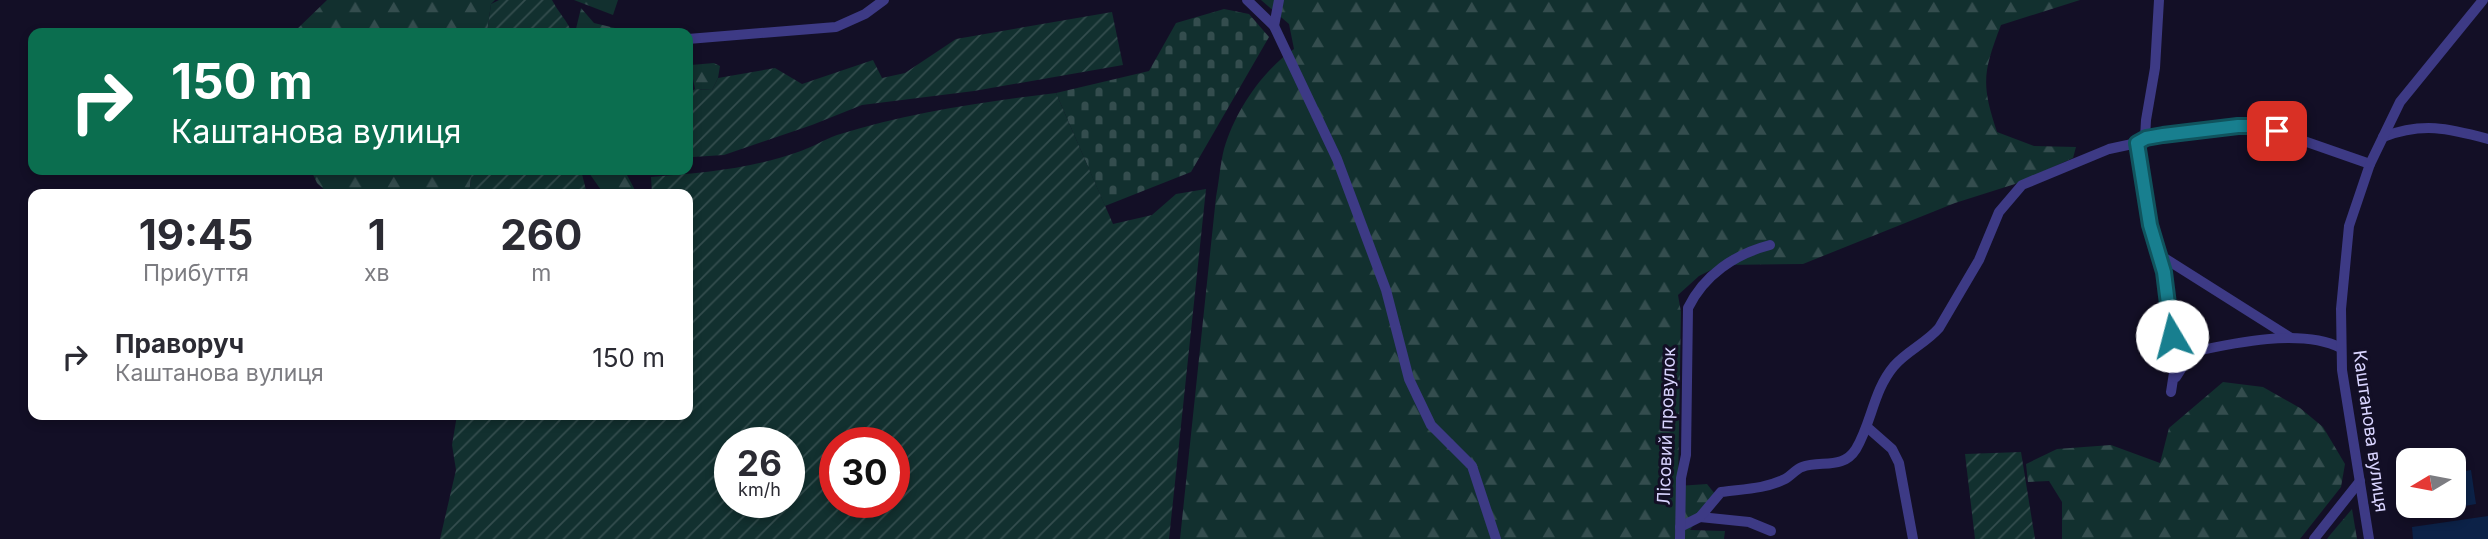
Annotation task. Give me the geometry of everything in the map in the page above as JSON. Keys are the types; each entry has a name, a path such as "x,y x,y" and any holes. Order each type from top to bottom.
{"street":[{"path":"693,39 836,27 865,14 884,0"},
{"path":"1247,0 1274,26 1337,159 1386,290 1409,379 1431,425 1472,466 1496,539"},
{"path":"1274,26 1279,0"},
{"path":"2160,0 2155,68 2141,141 2150,225 2164,272 2176,360 2171,392"},
{"name":"Каштанова вулиця","path":"2370,539 2340,348 2349,226 2370,164 2400,102 2483,0"},
{"path":"1680,533 1700,517 1721,492 1767,486 1787,478 1800,467 1843,462 1854,452 1867,427 1876,393 1894,367 1916,346 1931,338 1939,328 1979,260 1999,212 2022,185 2109,149 2141,141 2238,126 2261,126 2370,164"},
{"path":"2383,137 2423,127 2445,128 2488,139"},
{"name":"Лісовий провулок","path":"1680,533 1681,478 1686,455 1688,308 1695,292 1722,267 1746,251 1770,245"},
{"path":"2157,253 2291,338"},
{"path":"2174,380 2192,352 2291,338 2332,344 2340,348"},
{"path":"1867,427 1892,449 1899,463 1913,539"},
{"path":"2314,539 2360,481"},
{"path":"1700,517 1749,522 1771,531"}],"green space":[{"path":"327,0 495,0 491,4 488,28 298,28"},
{"path":"499,0 552,0 570,28 488,28 491,4"},
{"path":"574,0 618,0 613,15"},
{"path":"1261,0 2080,0 2001,25 1986,78 1988,102 1997,132 2034,146 2076,147 2073,158 2015,184 1955,203 1803,264 1721,265 1699,276 1678,295 1681,312 1678,486 1707,484 1715,494 1690,530 1725,531 1724,539 1180,539 1216,197 1224,149 1235,120 1251,93 1271,69 1294,49 1289,24"},
{"path":"581,8 594,23 615,28 576,28"},
{"path":"1224,9 1249,14 1269,37 1191,172 1105,206 1056,93 1149,71 1176,23"},
{"path":"1112,12 1123,65 974,91 862,105 724,155 693,157 693,90 712,90 718,78 775,68 802,84 873,60 882,78 905,73 956,39"},
{"path":"714,63 720,66 712,90 695,89 693,65"},
{"path":"1056,93 1113,224 1152,215 1176,194 1206,189 1169,539 440,539 456,470 452,445 456,420 693,420 693,189 652,189 651,177 693,175 762,163 803,150 837,135 945,109"},
{"path":"313,175 471,175 470,189 324,189"},
{"path":"471,175 582,175 586,189 470,189"},
{"path":"590,175 627,175 634,189 600,189"},
{"path":"2223,382 2263,387 2300,408 2323,427 2345,464 2341,487 2300,539 2062,539 2062,502 2049,481 2028,482 2026,464 2057,449 2111,445 2160,463 2169,428"},
{"path":"2021,452 2035,539 1975,539 1965,454"},
{"path":"2352,509 2357,539 2327,539 2330,535"}],"water":[{"path":"2471,470 2476,504 2466,506 2466,471"},
{"path":"2488,516 2488,539 2413,539 2412,527"}],"route":[{"path":"2172,336 2164,272 2150,225 2137,143 2146,138 2163,135 2238,126 2261,126 2277,131"}]}
